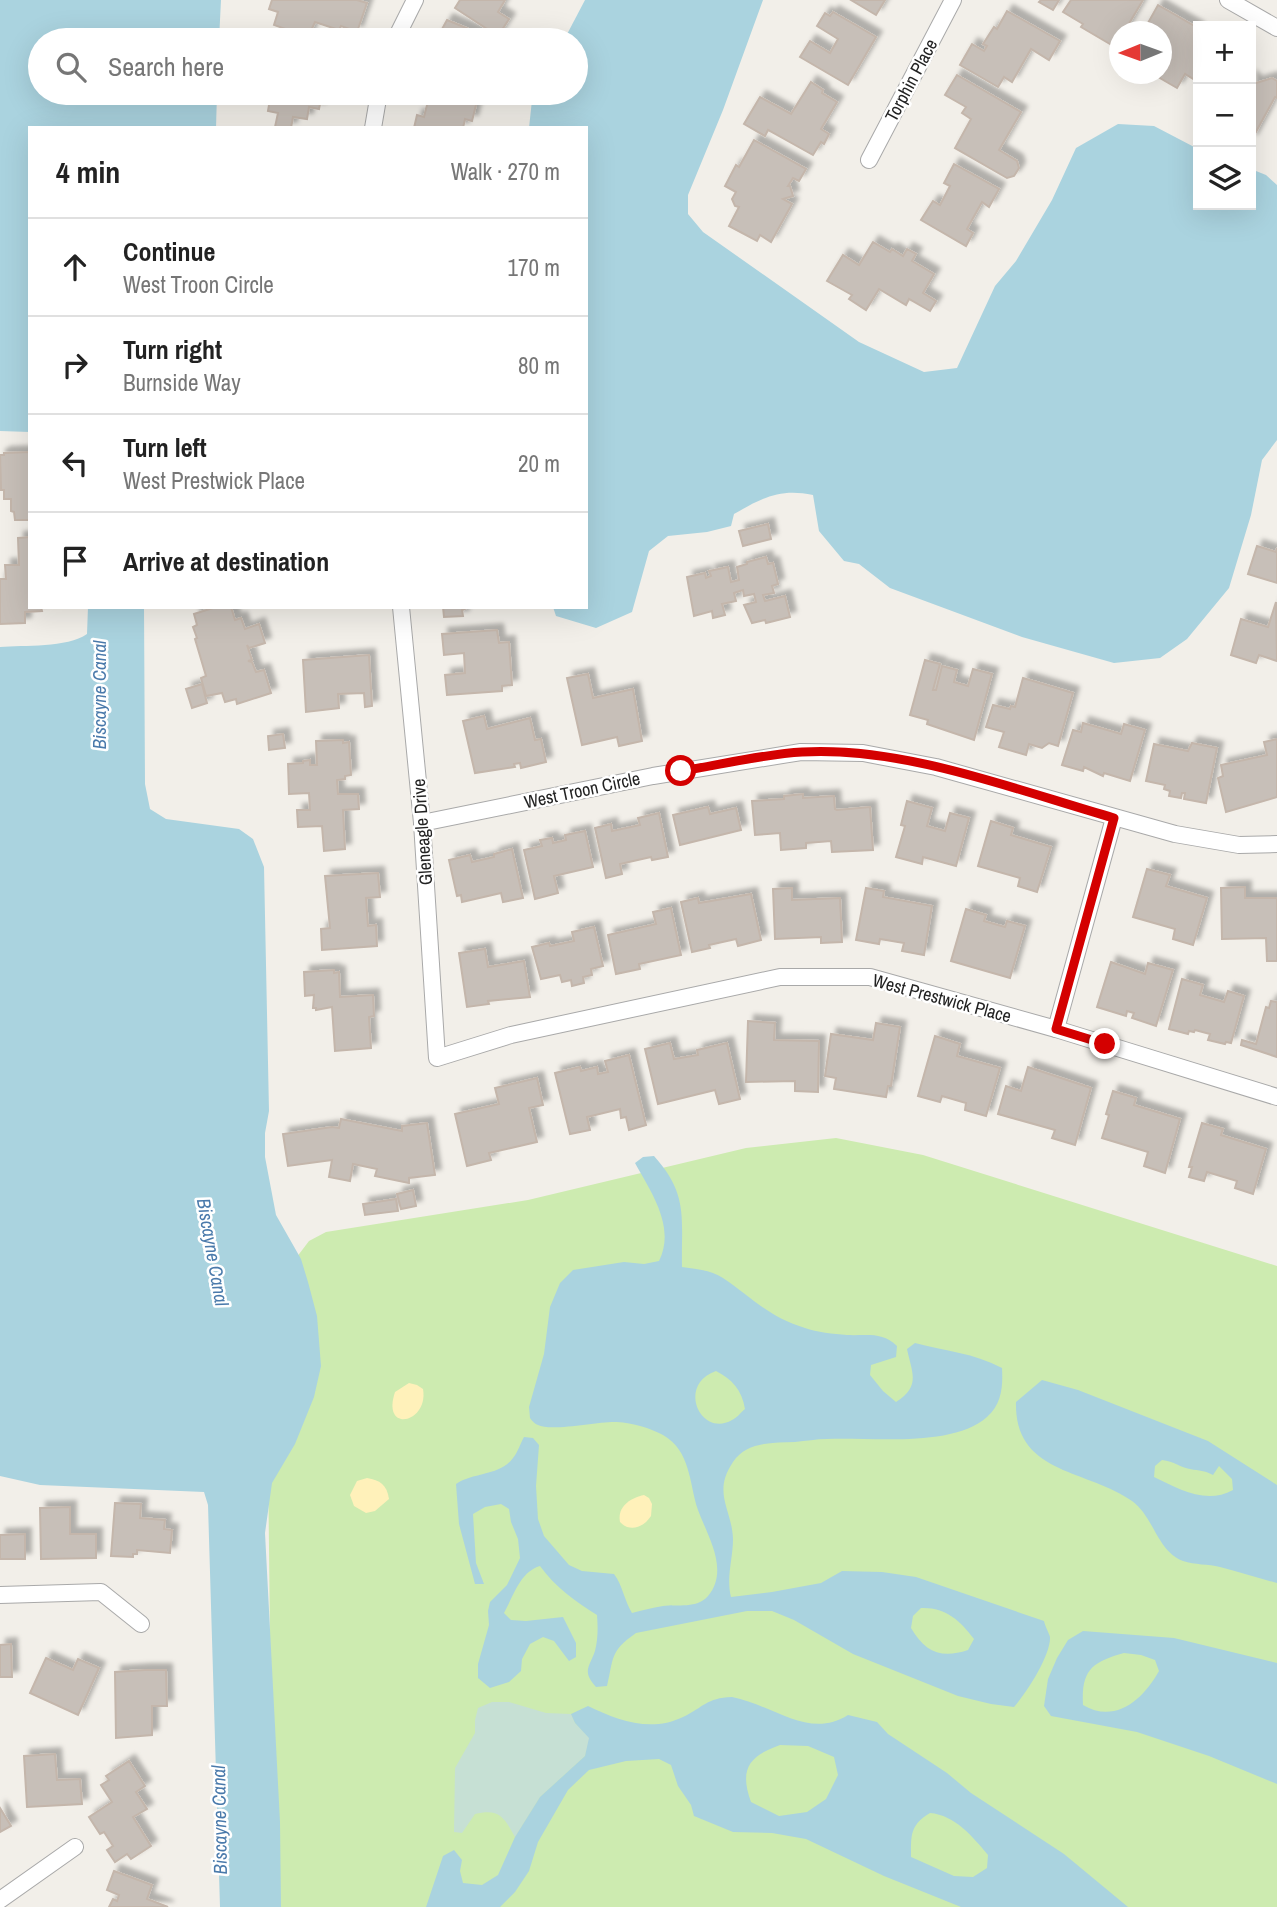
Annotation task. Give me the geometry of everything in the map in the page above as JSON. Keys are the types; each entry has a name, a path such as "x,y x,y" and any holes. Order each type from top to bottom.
{"street":[{"path":"401,28 415,0"},
{"name":"Torphin Place","path":"869,160 953,0"},
{"path":"1228,0 1277,28"},
{"path":"373,126 377,105"},
{"name":"Gleneagle Drive","path":"401,609 422,823 437,1058"},
{"name":"West Troon Circle","path":"422,823 653,776 801,752 863,753 936,767 1175,834 1239,845 1277,844"},
{"path":"1056,1029 1114,818"},
{"name":"West Prestwick Place","path":"437,1058 512,1035 780,976 870,976 1056,1029 1277,1097"},
{"path":"0,1595 101,1592 141,1624"},
{"path":"0,1900 75,1847"}],"green space":[{"path":"836,1138 923,1155 1277,1266 1277,1907 273,1907 268,1458 287,1270 309,1241 326,1232 528,1200 746,1148"},
{"path":"492,1702 509,1702 546,1713 571,1714 575,1723 590,1738 585,1756 540,1797 515,1837 504,1819 490,1812 475,1814 462,1833 454,1832 455,1768 475,1733 478,1708"}],"sand":[{"path":"409,1383 423,1389 423,1401 413,1416 399,1418 394,1414 392,1405 395,1392"},
{"path":"367,1478 382,1484 389,1499 375,1511 366,1513 354,1506 350,1495 357,1481"},
{"path":"644,1495 652,1504 651,1516 645,1523 632,1528 620,1522 621,1512 629,1501"}],"water":[{"path":"0,0 221,0 220,28 28,28 28,105 217,105 216,126 28,126 28,432 0,431"},
{"path":"585,0 763,0 723,110 688,195 688,214 703,232 859,342 924,372 957,368 995,286 1016,261 1052,200 1076,148 1118,124 1154,126 1193,146 1193,210 1256,210 1256,171 1266,175 1277,185 1277,440 1262,460 1251,515 1229,588 1187,639 1160,658 1114,663 1022,637 890,588 859,564 844,561 819,531 813,495 801,493 781,494 754,503 734,514 731,526 707,532 668,536 649,551 632,612 596,628 556,616 554,609 588,609 588,126 529,126 531,105 588,105 588,28 570,28"},
{"name":"Biscayne Canal","path":"88,609 144,609 145,784 150,809 166,819 239,829 253,839 264,867 269,1111 265,1157 276,1215 301,1259 308,1282 317,1316 321,1366 314,1397 295,1444 272,1483 265,1533 280,1822 281,1907 220,1907 208,1505 204,1492 40,1485 0,1476 0,647 57,644 87,634"},
{"path":"654,1156 678,1195 682,1221 682,1267 718,1275 771,1313 792,1324 820,1332 874,1335 891,1341 897,1346 896,1357 871,1365 870,1375 896,1402 912,1385 907,1349 915,1343 970,1356 1002,1368 999,1401 987,1417 972,1427 954,1433 911,1439 823,1439 761,1444 746,1450 733,1462 724,1483 724,1492 733,1539 729,1575 731,1597 821,1583 842,1571 882,1572 916,1577 1044,1621 1050,1637 1046,1654 1031,1684 1014,1707 958,1696 853,1654 794,1620 772,1611 747,1611 636,1633 617,1651 607,1686 596,1687 589,1677 588,1669 597,1642 597,1615 566,1594 540,1566 522,1579 504,1613 511,1620 563,1617 576,1643 576,1657 569,1661 554,1641 543,1637 530,1644 522,1659 521,1671 509,1682 490,1688 478,1678 478,1664 489,1625 490,1602 507,1585 520,1558 518,1539 509,1509 501,1504 485,1507 473,1514 476,1563 484,1584 475,1584 459,1524 456,1484 508,1464 524,1437 533,1438 539,1445 536,1486 538,1519 544,1536 569,1565 582,1571 614,1574 632,1613 663,1606 698,1603 708,1596 714,1586 717,1575 715,1553 698,1510 688,1468 672,1442 653,1430 629,1423 544,1427 530,1418 529,1407 544,1354 550,1307 560,1283 573,1270 624,1262 644,1264 659,1261 665,1235 654,1198 635,1163 643,1157","holes":["716,1371 735,1386 745,1409 734,1419 721,1424 711,1422 703,1416 697,1408 695,1397 697,1387 704,1378","921,1608 945,1612 963,1626 974,1639 968,1650 942,1653 922,1643 911,1628 913,1616"]},
{"path":"1042,1380 1078,1390 1208,1441 1277,1485 1277,1583 1220,1567 1183,1561 1174,1556 1132,1501 1040,1457 1027,1444 1019,1426 1016,1402","holes":["1162,1460 1213,1475 1219,1466 1232,1479 1233,1490 1203,1496 1173,1486 1154,1477 1155,1466"]},
{"path":"1083,1631 1174,1638 1277,1663 1277,1784 1209,1756 1137,1732 1051,1716 1044,1706 1048,1679 1068,1640","holes":["1124,1653 1155,1660 1159,1671 1136,1700 1127,1706 1106,1712 1083,1705 1084,1683 1096,1664"]},
{"path":"732,1697 747,1701 805,1722 834,1722 848,1715 877,1722 888,1734 947,1773 971,1793 1064,1854 1128,1907 961,1907 884,1876 806,1839 772,1833 733,1832 694,1816 691,1805 678,1786 671,1765 659,1759 626,1761 589,1770 568,1790 538,1842 529,1871 515,1892 500,1907 426,1907 443,1856 454,1850 462,1860 460,1871 463,1883 482,1885 498,1875 515,1837 540,1797 585,1756 589,1738 575,1723 571,1714 588,1706 622,1720 658,1724 671,1722 711,1701","holes":["780,1745 808,1746 834,1757 838,1775 826,1799 807,1812 779,1816 751,1802 746,1781 749,1765 761,1754","930,1813 948,1818 970,1834 988,1855 987,1868 973,1877 954,1876 911,1857 915,1826"]}],"building":[{"path":"272,0 357,0 367,3 358,28 333,28 315,22 312,28 282,28 274,25 278,12 269,9"},
{"path":"460,0 505,0 498,12 509,19 503,28 486,28 455,8"},
{"path":"851,0 885,0 876,15"},
{"path":"1059,0 1053,10 1039,2"},
{"path":"1071,0 1143,0 1131,21 1109,21 1109,43 1081,27 1083,24 1063,12"},
{"path":"1158,5 1193,25 1193,79 1185,74 1177,88 1170,84 1172,21 1149,21"},
{"path":"1007,11 1060,41 1049,60 1031,49 1012,82 1004,77 998,87 960,65 972,44 984,51 987,46 983,44 994,27 997,29"},
{"path":"833,12 876,37 848,85 800,57 810,41 830,53 838,39 817,26 825,13 830,16"},
{"path":"447,20 466,28 443,28"},
{"path":"957,75 1021,112 999,150 1017,161 1019,168 1014,176 1007,178 955,148 971,119 962,113 966,107 945,95"},
{"path":"1272,78 1277,81 1277,98 1275,97 1256,132 1256,83"},
{"path":"811,82 837,102 821,129 829,134 813,155 768,130 765,136 744,124 760,97 791,114"},
{"path":"269,105 320,105 319,109 309,107 307,119 293,117 291,126 275,126 278,113 268,111"},
{"path":"427,105 476,105 472,121 465,119 463,126 414,126 417,115 424,117"},
{"path":"754,140 806,169 799,181 793,178 788,186 793,196 783,199 792,204 771,242 760,235 757,241 729,226 739,207 735,206 732,199 736,192 725,186"},
{"path":"954,164 999,189 989,207 982,202 967,229 973,233 966,246 921,220 933,201 940,205 950,186 944,183"},
{"path":"873,242 903,256 907,249 916,254 912,261 934,274 923,293 936,301 930,311 909,299 906,305 879,289 866,310 849,299 852,295 827,281 843,255 859,265"},
{"path":"28,452 28,520 15,520 14,512 11,511 11,499 4,499 4,490 1,490 0,455"},
{"path":"768,524 771,539 743,546 739,531"},
{"path":"28,537 28,609 42,611 25,612 25,623 0,624 0,579 6,579 5,565 19,565 18,538"},
{"path":"1257,546 1276,552 1277,548 1277,583 1248,574"},
{"path":"766,557 768,564 773,563 778,584 772,586 774,593 763,595 765,601 785,596 790,617 766,623 765,620 752,623 744,605 756,602 754,594 744,596 743,590 734,593 736,601 722,604 725,615 713,618 712,611 694,616 687,577 705,573 706,578 711,576 709,571 728,567 731,582 739,580 737,567"},
{"path":"1276,602 1277,661 1259,655 1256,663 1231,655 1241,619 1268,627"},
{"path":"210,609 232,609 235,620 241,618 245,629 259,624 265,643 249,648 247,645 252,660 248,661 252,662 256,672 264,670 271,693 237,704 236,699 225,702 222,693 206,696 201,678 206,676 195,639 197,638 193,627 197,625 194,614"},
{"path":"443,609 464,609 462,610 463,616 444,617"},
{"path":"497,630 499,643 509,642 512,685 502,686 502,691 447,695 445,675 465,673 464,653 444,655 442,634"},
{"path":"369,655 372,706 365,707 364,693 338,694 339,708 306,712 303,660"},
{"path":"925,660 940,664 933,690 936,690 942,666 957,670 954,682 968,686 973,669 992,674 974,740 927,724 928,720 910,715"},
{"path":"588,674 593,698 633,689 642,741 619,746 617,737 582,745 567,678"},
{"path":"1023,678 1073,693 1058,746 1049,743 1042,748 1029,744 1026,755 999,747 1004,732 986,727 993,705 1010,709 1011,706 1015,707"},
{"path":"202,684 207,703 192,708 186,689"},
{"path":"484,716 487,729 530,718 535,740 541,739 546,762 521,768 520,763 514,764 515,767 475,773 463,721"},
{"path":"1083,723 1121,734 1124,724 1145,730 1130,781 1104,773 1103,776 1084,767 1083,771 1062,765 1073,730 1081,732"},
{"path":"283,734 285,748 269,750 268,736"},
{"path":"1277,739 1277,797 1226,812 1218,778 1223,776 1221,765 1267,755 1264,742"},
{"path":"343,740 343,743 349,742 351,775 337,780 338,794 358,794 359,809 343,810 345,849 324,851 322,826 298,827 297,810 310,810 309,793 289,794 288,764 310,760 310,765 317,765 316,741"},
{"path":"1192,743 1217,748 1206,803 1184,799 1185,793 1182,793 1181,798 1169,796 1170,791 1164,789 1165,785 1146,781 1154,744 1188,751"},
{"path":"803,794 803,798 834,796 837,810 870,807 873,850 832,852 831,841 806,843 806,848 781,850 780,833 755,835 752,801 784,799 784,796"},
{"path":"907,801 932,808 927,826 945,831 950,813 969,818 956,866 923,857 922,864 896,857 905,826 901,825"},
{"path":"708,807 710,814 736,808 741,830 680,845 673,815"},
{"path":"659,813 668,857 652,860 651,857 620,864 622,874 606,878 595,828 611,824 612,831 640,825 638,818"},
{"path":"991,821 1013,828 1011,835 1051,847 1037,892 1018,886 1020,878 978,866"},
{"path":"585,831 593,867 554,876 558,893 535,899 524,850 542,846 540,840 552,838 553,843 566,840 565,835"},
{"path":"512,849 523,898 503,902 501,893 462,902 461,895 457,896 449,860 470,855 472,862"},
{"path":"1147,869 1170,875 1166,886 1207,898 1193,945 1173,939 1175,929 1133,917"},
{"path":"378,873 380,897 366,898 368,926 376,925 377,946 322,950 321,929 330,928 325,876"},
{"path":"1245,887 1245,898 1277,898 1277,961 1267,961 1266,938 1222,939 1221,888"},
{"path":"792,888 792,900 840,898 842,942 821,943 821,937 775,939 773,889"},
{"path":"866,888 884,891 883,897 932,906 924,955 902,951 904,943 880,939 879,944 856,940"},
{"path":"751,894 761,940 738,946 736,939 692,952 681,902 698,898 699,903"},
{"path":"671,908 681,955 639,964 640,969 616,974 608,935 656,924 653,912"},
{"path":"966,909 986,915 984,921 1005,927 1007,921 1025,926 1010,978 951,961"},
{"path":"594,927 603,966 591,969 592,975 583,977 584,983 572,986 571,980 562,982 560,975 541,979 532,947 574,941 572,932"},
{"path":"485,949 488,967 524,961 530,997 488,1001 489,1004 467,1007 459,953"},
{"path":"1111,962 1145,974 1148,963 1173,970 1156,1026 1132,1018 1134,1013 1127,1011 1126,1016 1097,1007"},
{"path":"334,970 334,973 339,972 340,997 373,995 374,1016 369,1017 371,1048 335,1051 332,1007 316,1010 313,1008 314,995 305,996 304,972"},
{"path":"1182,979 1203,985 1200,995 1224,1002 1228,991 1244,996 1231,1043 1208,1040 1210,1034 1195,1030 1189,1031 1188,1034 1169,1029"},
{"path":"1271,1001 1277,1002 1277,1057 1241,1045 1242,1040 1256,1044 1266,1007 1269,1008"},
{"path":"748,1021 775,1023 774,1040 819,1041 818,1092 795,1091 795,1081 746,1082"},
{"path":"876,1023 900,1027 891,1086 888,1086 886,1097 834,1089 836,1078 825,1076 831,1034 873,1040"},
{"path":"935,1036 960,1044 957,1056 1000,1068 986,1116 965,1110 966,1103 942,1096 940,1102 918,1096"},
{"path":"670,1043 674,1059 698,1055 697,1050 727,1043 740,1099 719,1104 715,1090 658,1104 645,1049"},
{"path":"629,1055 646,1125 629,1130 626,1117 621,1118 620,1109 587,1117 590,1130 570,1134 555,1073 580,1067 581,1071 597,1067 598,1074 608,1072 605,1061"},
{"path":"1028,1067 1091,1088 1075,1145 1052,1138 1055,1130 998,1114 1006,1086 1021,1091"},
{"path":"537,1078 543,1105 529,1108 537,1142 489,1153 491,1160 467,1166 455,1114 499,1104 495,1088"},
{"path":"1113,1091 1136,1098 1134,1105 1180,1119 1165,1173 1144,1166 1148,1152 1102,1138"},
{"path":"341,1119 402,1131 402,1126 427,1123 435,1175 409,1178 409,1183 375,1176 377,1169 353,1164 350,1181 329,1177 332,1160 288,1166 283,1134 339,1128"},
{"path":"1202,1123 1223,1129 1221,1135 1266,1149 1253,1194 1235,1188 1237,1181 1207,1172 1204,1181 1189,1177 1192,1167 1189,1167"},
{"path":"413,1190 416,1206 401,1209 397,1194"},
{"path":"396,1199 398,1211 365,1215 363,1204"},
{"path":"115,1503 141,1504 140,1518 165,1520 164,1529 172,1530 170,1553 137,1550 133,1557 111,1556"},
{"path":"70,1507 70,1534 96,1534 96,1558 41,1559 40,1508"},
{"path":"25,1534 25,1559 0,1559 0,1535"},
{"path":"11,1644 12,1677 0,1677 0,1645"},
{"path":"46,1658 73,1670 78,1659 99,1668 78,1715 30,1693"},
{"path":"166,1670 167,1706 152,1706 152,1735 116,1738 115,1672"},
{"path":"55,1754 57,1780 80,1779 82,1804 27,1807 24,1756"},
{"path":"129,1761 145,1786 136,1792 147,1809 133,1817 151,1846 131,1859 127,1854 115,1862 107,1850 113,1846 104,1832 100,1834 89,1817 112,1802 101,1785 109,1780 106,1776"},
{"path":"0,1808 11,1826 0,1832"},
{"path":"114,1871 152,1885 147,1899 168,1907 109,1907 113,1899 117,1901 119,1895 107,1890"}],"route":[{"path":"681,771 801,752 863,753 936,767 1114,818 1056,1029 1105,1044"}]}
